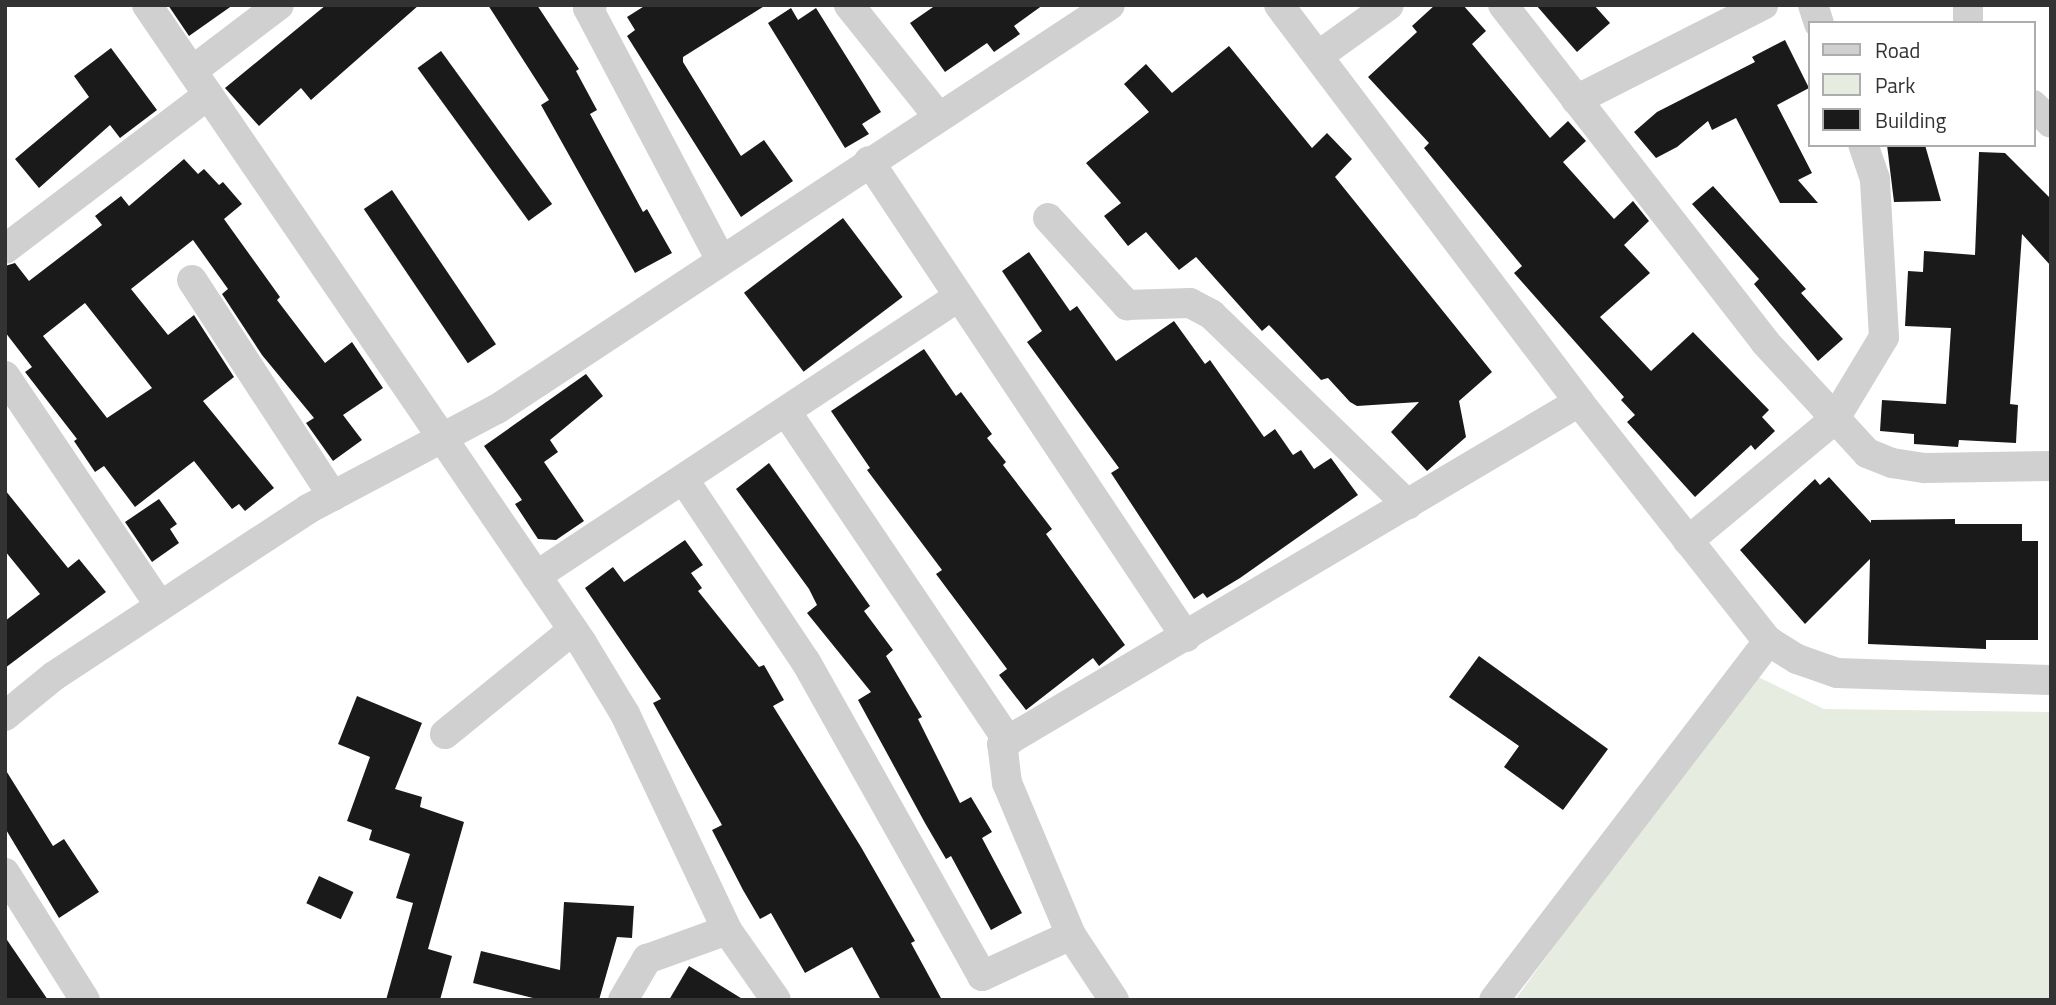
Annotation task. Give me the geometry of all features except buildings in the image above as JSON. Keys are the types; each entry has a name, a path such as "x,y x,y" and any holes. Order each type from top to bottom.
{"street":[{"path":"147,5 573,630 625,713 727,930 776,1000"},
{"path":"5,249 200,83 279,5"},
{"path":"592,5 587,8 721,260"},
{"path":"849,5 942,113"},
{"path":"11,703 333,496 498,409 976,90 1110,5"},
{"path":"1279,5 1579,402 1768,641 1797,659 1837,673 2051,680"},
{"path":"1318,56 1389,5"},
{"path":"1503,5 1765,342 1867,453 1892,463 1925,468 2051,466"},
{"path":"1577,100 1763,5"},
{"path":"2035,107 2051,123"},
{"path":"1688,541 1835,420 1884,337 1875,179 1864,147"},
{"path":"869,161 1186,638"},
{"path":"1048,218 1127,305 1190,303 1210,314 1408,505"},
{"path":"192,280 333,496"},
{"path":"536,576 787,413 958,297"},
{"path":"5,376 160,607"},
{"path":"1114,1000 1072,935 1007,783 1002,744 1186,638 1579,402"},
{"path":"787,413 1009,741"},
{"path":"684,480 806,662 982,976 1072,935"},
{"path":"445,734 573,630"},
{"path":"1494,1000 1768,641"},
{"path":"5,873 85,1000"},
{"path":"622,1000 648,960 727,930"}],"green space":[{"path":"1752,674 1824,709 2051,712 2051,1000 1515,1000"}]}
